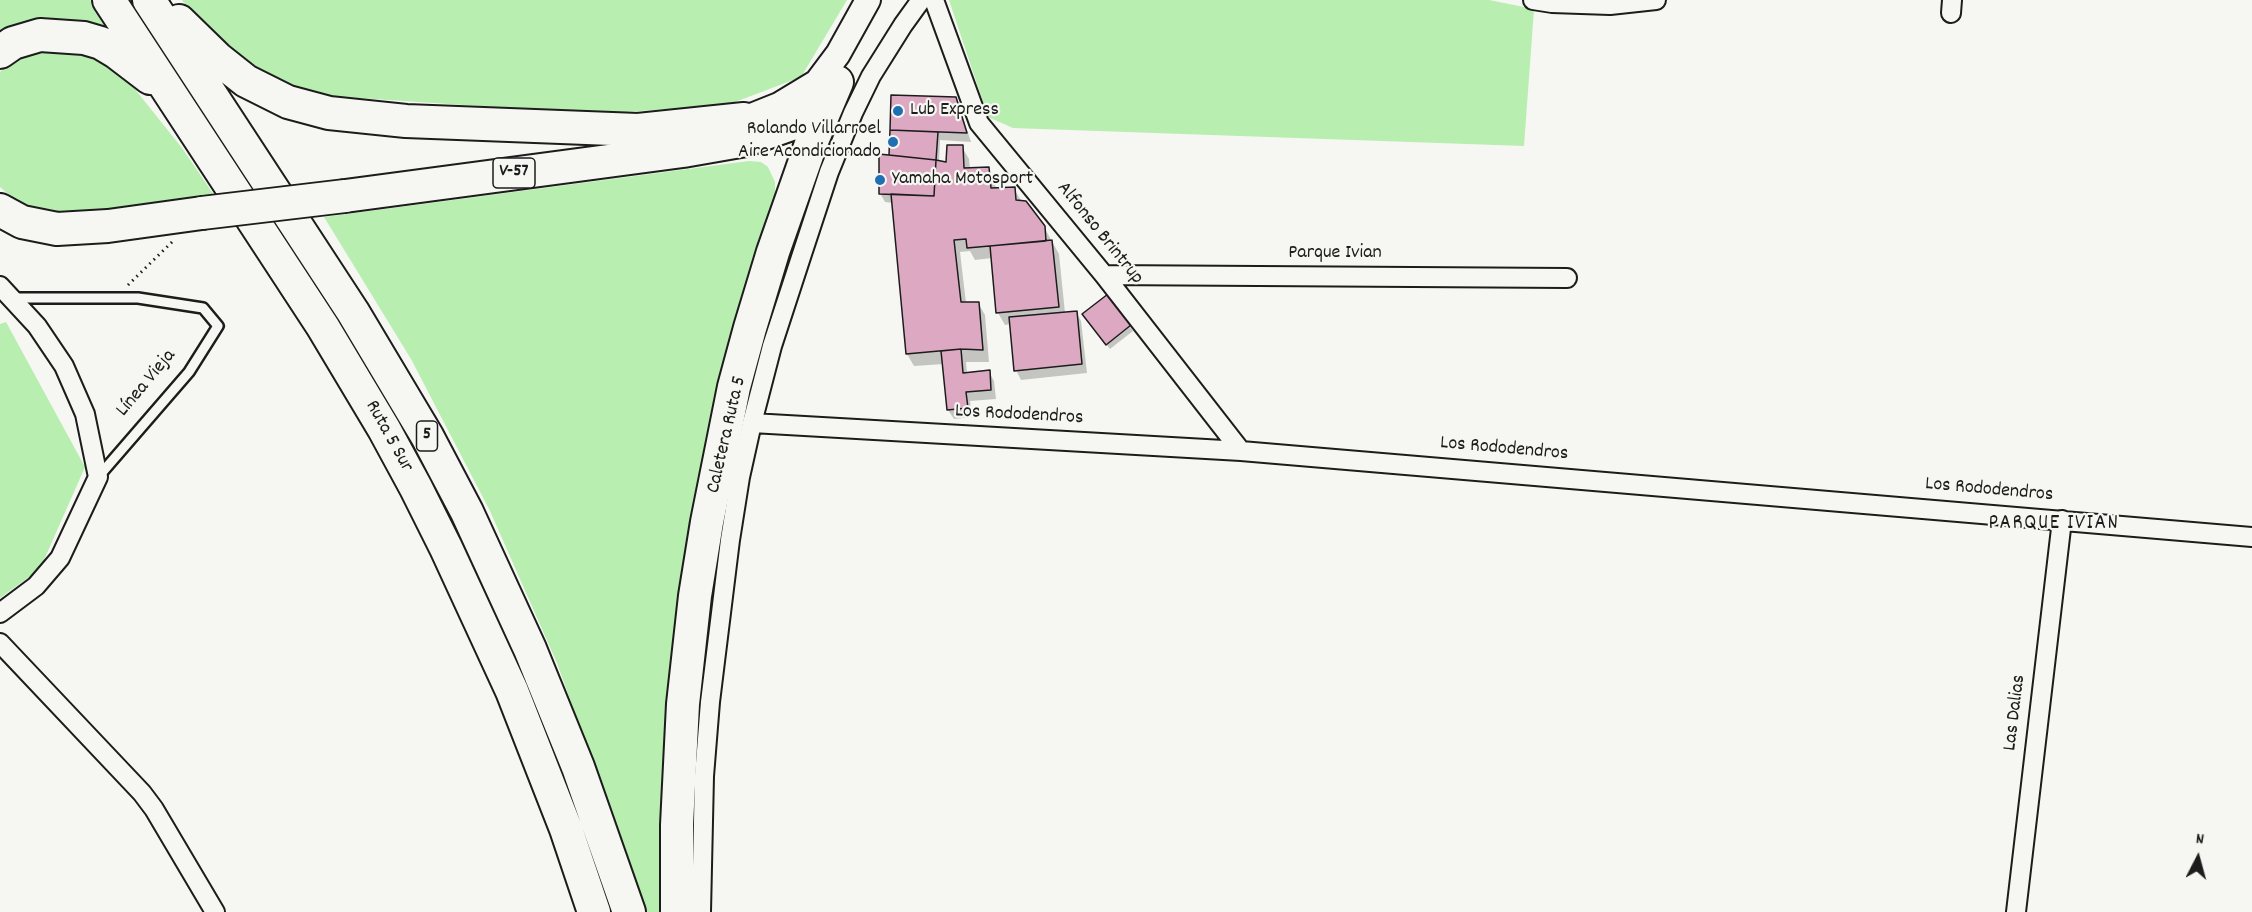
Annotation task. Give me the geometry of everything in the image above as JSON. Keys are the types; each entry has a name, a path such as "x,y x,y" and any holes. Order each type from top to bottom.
{"highway":[{"name":"Ruta 5 Sur","path":"109,0 323,327 416,488 512,692 566,829 594,912"},
{"name":"Ruta 5 Sur","path":"149,0 353,312 427,436 512,606 578,767 629,912"},
{"path":"159,0 211,53 246,81 288,102 329,113 406,121 638,129 744,119"},
{"path":"0,52 13,43 40,35 84,38 101,43 133,63 176,104"},
{"path":"677,912 678,814 683,704 695,596 709,511 734,387 769,263 812,141 837,82"},
{"name":"V-57","path":"202,213 683,151 746,140 800,121 823,100 837,82"},
{"name":"V-57","path":"683,151 744,119"},
{"path":"0,210 22,222 57,229 108,226 202,213"}],"main road":[{"name":"V-57","path":"744,119 779,105 817,81 838,54 868,0"},
{"name":"V-57","path":"837,82 884,0"}],"street":[{"name":"Caletera Ruta 5","path":"700,912 704,776 710,702 730,540 740,477 752,423 772,346 833,162 871,76 921,0"},
{"name":"Alfonso Brintrup","path":"934,0 979,123 1104,275 1241,450"},
{"path":"1533,0 1610,5 1656,0"},
{"name":"Parque Ivian","path":"1104,275 1567,278"},
{"name":"Línea Vieja","path":"6,292 37,326 63,366 85,414 98,477"},
{"name":"Los Rododendros","path":"752,423 1241,450 2252,537"},
{"path":"0,613 36,586 60,558 98,477"},
{"name":"Las Dalias","path":"2016,912 2062,520"},
{"path":"0,643 142,793 154,809 215,912"}],"lane":[{"name":"Línea Vieja","path":"6,292 114,299 138,298 203,308 218,326 189,372 98,477"}],"path":[{"path":"114,299 202,213"}],"green space":[{"path":"0,0 90,0 110,32 0,35"},
{"path":"182,0 847,0 801,77 727,105 597,114 360,98 325,99 264,80 210,40"},
{"path":"949,0 1489,0 1534,9 1524,146 1013,128 988,117"},
{"path":"25,49 80,49 118,68 182,148 214,195 74,215 44,215 18,203 0,187 0,72 13,57"},
{"path":"749,161 761,162 768,167 775,182 775,195 733,340 667,912 646,912 557,663 490,511 411,359 324,217"},
{"path":"6,322 85,467 40,569 0,598 0,324"}],"building":[{"path":"891,95 956,97 967,133 890,130"},
{"path":"890,130 938,132 936,160 889,155"},
{"path":"947,145 963,145 964,168 989,167 991,188 1015,187 1016,200 1026,201 1045,226 1046,241 967,248 966,239 954,240 961,302 979,302 983,350 961,349 906,354 891,194 934,196 936,160 946,162"},
{"path":"879,154 936,160 934,196 879,194"},
{"path":"1052,240 1059,307 996,313 990,246"},
{"path":"1108,294 1131,325 1106,345 1082,314"},
{"path":"1077,311 1082,364 1014,371 1009,317"},
{"path":"961,349 963,373 990,370 991,390 966,392 968,408 947,410 941,351"}],"place":[{"name":"Lub Express","path":"898,111"},
{"name":"Rolando Villarroel Aire Acondicionado","path":"893,142"},
{"name":"Yamaha Motosport","path":"880,180"}],"district":[{"name":"PARQUE IVIAN","path":"2054,525"}]}
